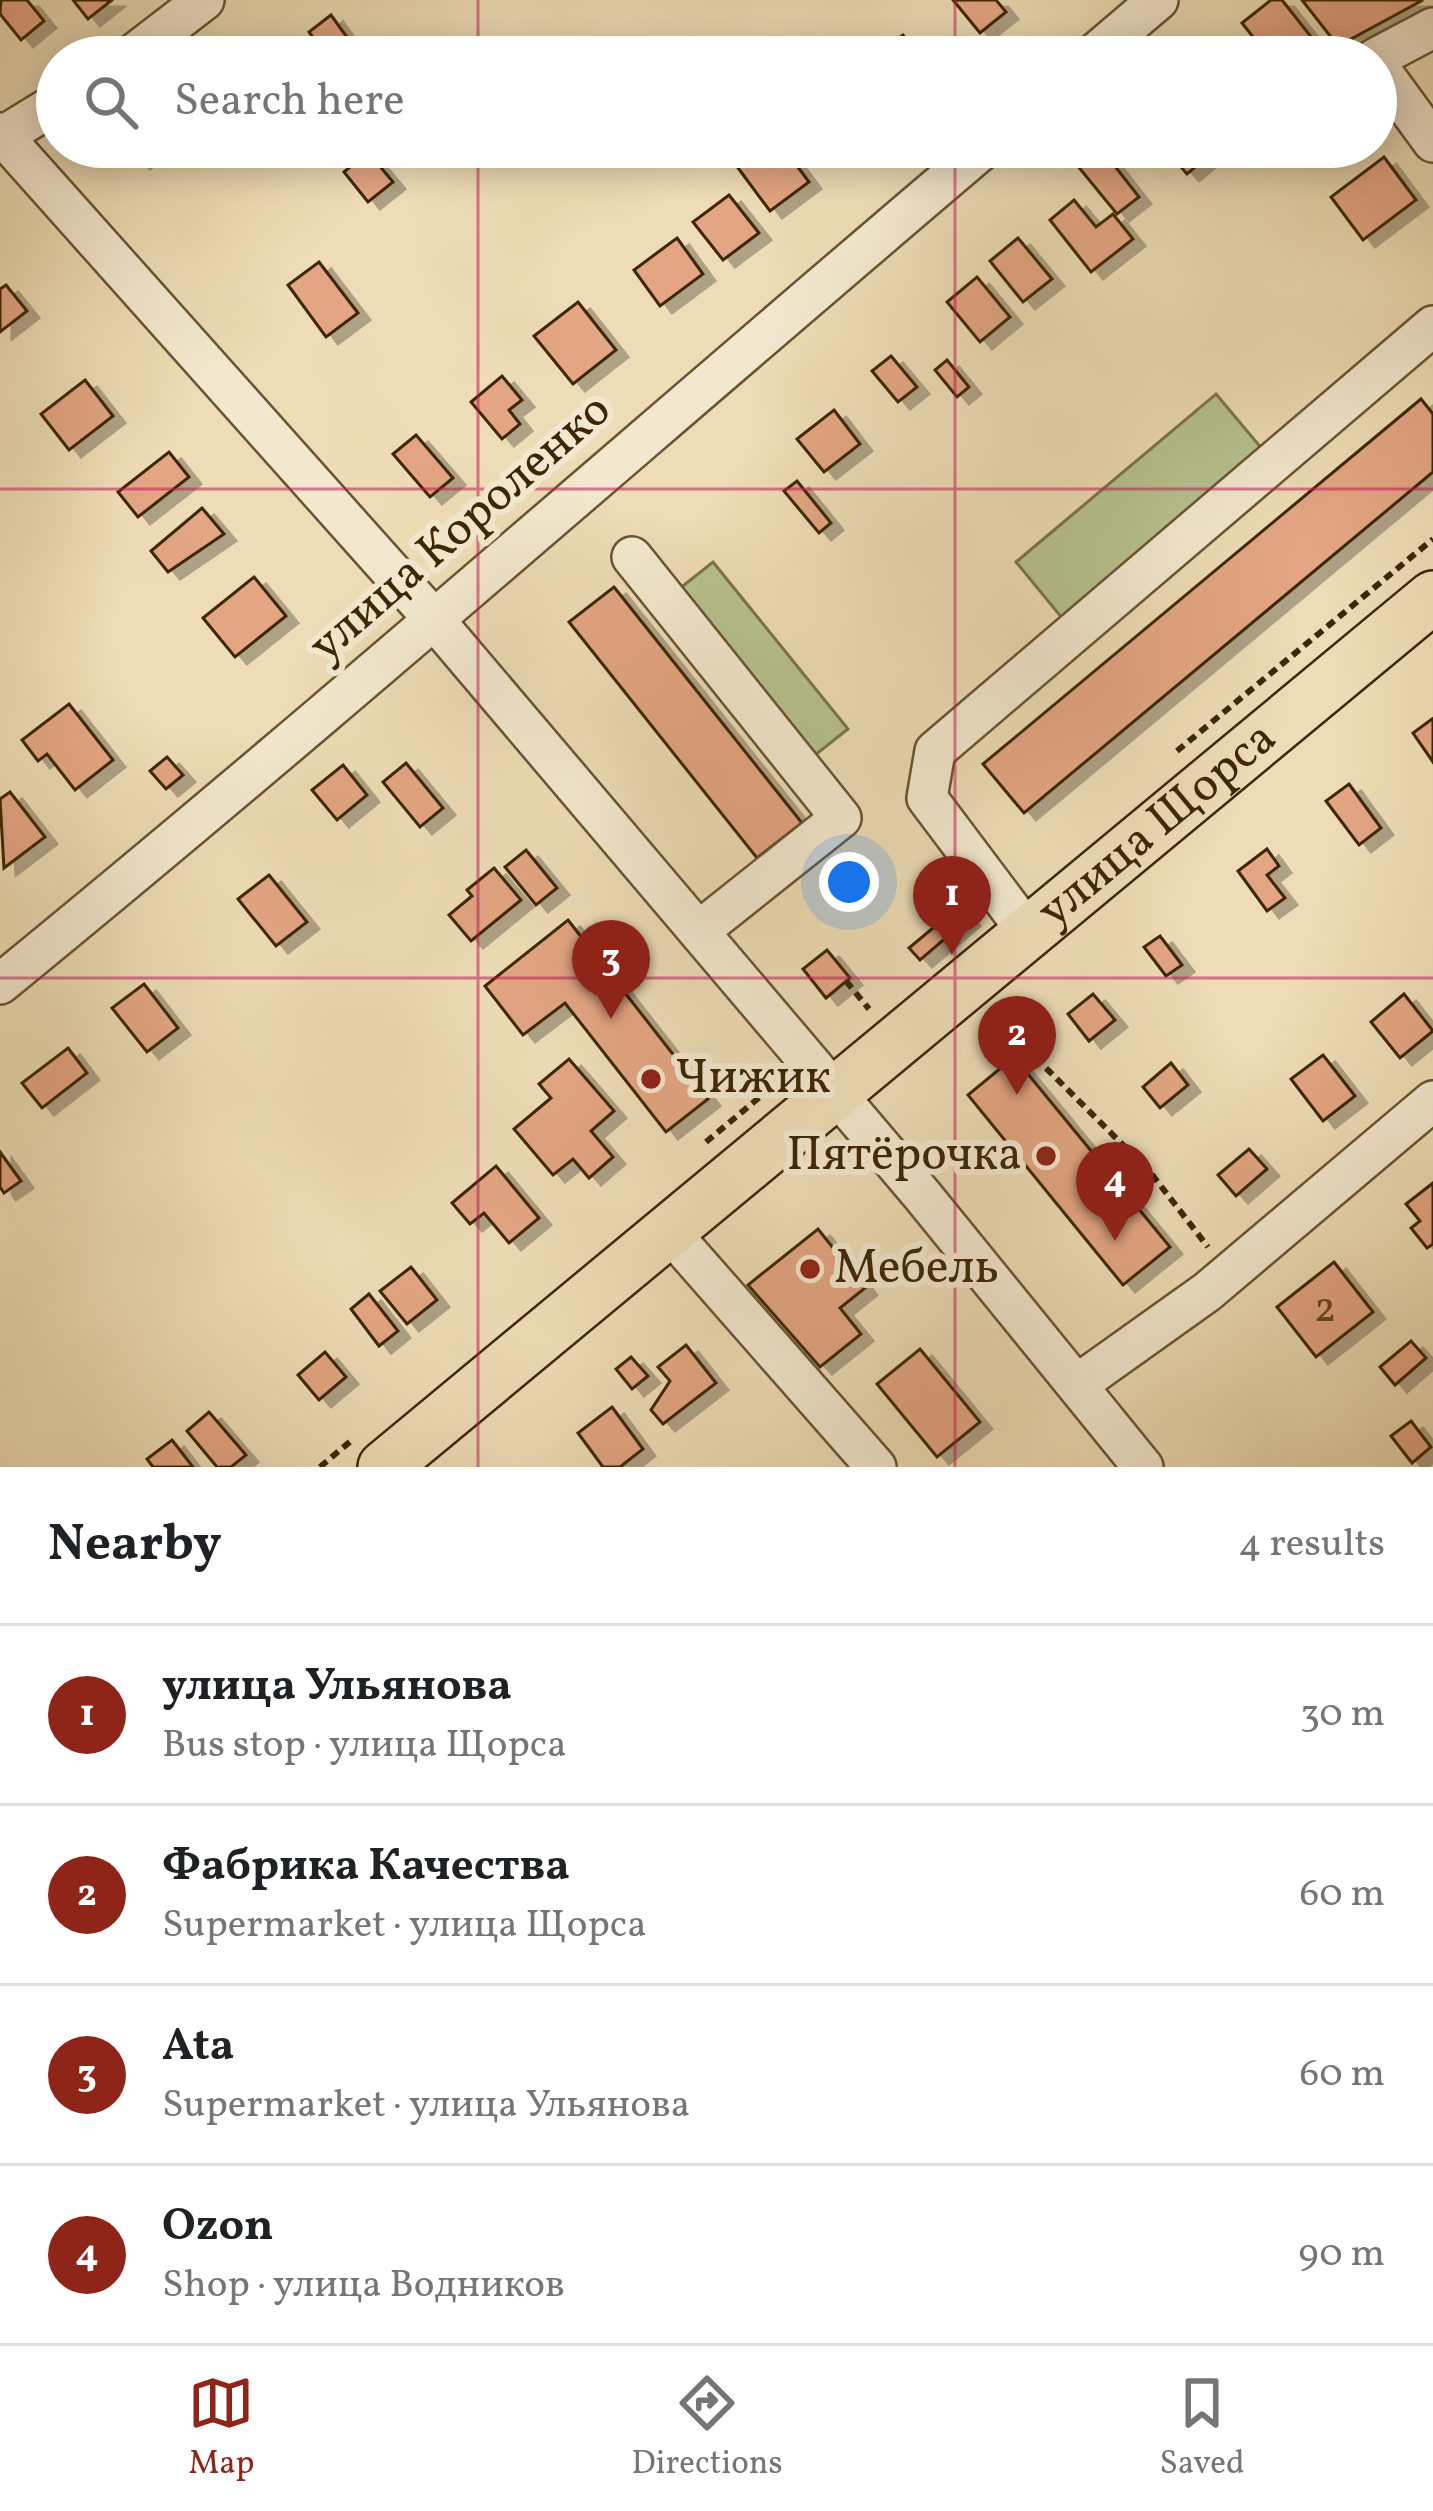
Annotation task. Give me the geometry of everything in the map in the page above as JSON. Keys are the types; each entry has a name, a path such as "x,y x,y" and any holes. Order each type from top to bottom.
{"main road":[{"name":"улица Щорса","path":"385,1467 1433,597"}],"street":[{"path":"158,36 205,0"},
{"path":"1116,36 1158,0"},
{"path":"1397,49 1433,28"},
{"path":"1397,91 1433,142"},
{"path":"36,115 1,136 431,616 1143,1467"},
{"name":"улица Короленко","path":"0,984 309,731 431,616 960,168"},
{"path":"1030,935 927,799 934,751 1433,326"},
{"path":"632,557 841,818 699,931"},
{"path":"1078,1384 1228,1274 1433,1100"},
{"path":"668,1230 876,1467"}],"path":[{"path":"846,981 869,1009"},
{"path":"982,1003 1150,1172 1228,1274"}],"green space":[{"path":"1216,394 1263,450 1062,618 1016,562"},
{"path":"713,562 848,729 814,756 679,589"}],"building":[{"path":"1,0 27,0 44,21 21,40 0,14"},
{"path":"73,0 112,0 88,19"},
{"path":"953,0 996,0 1006,12 980,33"},
{"path":"1271,0 1282,0 1310,36 1252,36 1242,23"},
{"path":"1302,0 1423,0 1356,36 1330,36"},
{"path":"331,15 346,36 312,36 309,32"},
{"path":"381,168 393,182 368,202 344,172"},
{"path":"738,168 799,168 809,182 770,211"},
{"path":"1079,168 1116,168 1139,197 1117,214"},
{"path":"1369,168 1392,168 1416,200 1363,240 1331,197"},
{"path":"729,195 759,233 723,260 693,222"},
{"path":"1074,200 1096,227 1113,214 1133,239 1091,272 1050,220"},
{"path":"677,238 703,274 660,306 634,270"},
{"path":"1018,238 1052,279 1023,302 990,261"},
{"path":"319,262 358,313 326,337 288,285"},
{"path":"977,277 1010,317 980,342 947,302"},
{"path":"6,285 27,311 0,332 0,289"},
{"path":"578,302 616,350 573,384 534,336"},
{"path":"891,356 917,387 898,402 872,371"},
{"path":"947,360 969,387 957,397 935,370"},
{"path":"502,376 522,400 509,410 520,424 502,439 471,402"},
{"path":"85,380 113,416 69,450 41,414"},
{"path":"1421,399 1433,414 1433,472 1024,813 983,764"},
{"path":"834,410 860,444 824,472 797,439"},
{"path":"416,435 453,478 430,497 393,454"},
{"path":"169,452 189,477 138,517 118,492"},
{"path":"797,481 831,523 819,533 784,491"},
{"path":"202,508 224,534 168,572 151,551"},
{"path":"254,577 286,616 235,657 203,618"},
{"path":"614,587 802,823 757,858 569,622"},
{"path":"69,704 113,760 75,790 47,754 38,761 22,740"},
{"path":"1433,721 1433,762 1413,733"},
{"path":"167,757 183,775 166,789 150,771"},
{"path":"406,763 443,808 420,827 383,782"},
{"path":"343,765 367,795 337,820 312,790"},
{"path":"1349,784 1381,828 1359,845 1326,801"},
{"path":"10,792 45,837 4,868 0,799"},
{"path":"1267,849 1279,866 1267,875 1285,898 1267,911 1238,871"},
{"path":"526,850 557,888 536,905 505,867"},
{"path":"494,868 521,900 471,941 449,915 472,896 467,890"},
{"path":"269,875 307,922 276,946 238,899"},
{"path":"958,907 968,919 920,960 909,948"},
{"path":"568,920 708,1099 666,1132 565,1003 523,1035 485,986"},
{"path":"1160,936 1182,965 1166,976 1144,947"},
{"path":"827,950 850,978 826,998 803,969"},
{"path":"144,984 178,1028 147,1052 112,1008"},
{"path":"1093,994 1115,1020 1089,1041 1068,1014"},
{"path":"1404,994 1433,1031 1400,1058 1371,1022"},
{"path":"68,1048 87,1073 42,1108 22,1083"},
{"path":"1323,1055 1355,1096 1323,1121 1291,1079"},
{"path":"1014,1057 1170,1247 1123,1285 968,1095"},
{"path":"569,1059 614,1111 591,1131 613,1157 589,1178 573,1159 553,1175 514,1129 551,1098 539,1084"},
{"path":"1171,1063 1188,1085 1160,1108 1143,1087"},
{"path":"1249,1149 1267,1169 1236,1196 1218,1175"},
{"path":"0,1152 21,1181 4,1193 0,1187"},
{"path":"496,1166 539,1218 509,1243 484,1213 470,1224 452,1203"},
{"path":"1433,1183 1433,1244 1427,1248 1411,1228 1420,1221 1406,1204"},
{"path":"818,1229 865,1288 840,1308 861,1334 820,1367 748,1285"},
{"path":"1334,1262 1373,1312 1316,1357 1277,1307"},
{"path":"411,1267 437,1300 407,1324 380,1291"},
{"path":"369,1294 398,1331 379,1346 351,1309"},
{"path":"1411,1341 1426,1358 1395,1385 1380,1367"},
{"path":"686,1345 716,1383 663,1424 651,1410 670,1381 658,1367"},
{"path":"920,1349 980,1422 937,1457 877,1384"},
{"path":"325,1352 346,1377 319,1400 298,1375"},
{"path":"631,1357 648,1376 632,1389 616,1369"},
{"path":"612,1407 643,1449 620,1467 603,1467 578,1433"},
{"path":"209,1412 246,1455 231,1467 217,1467 187,1431"},
{"path":"1411,1421 1431,1447 1412,1463 1391,1436"},
{"path":"172,1440 193,1467 153,1467 147,1459"}],"place":[{"name":"улица Ульянова","path":"952,955"},
{"name":"Ata","path":"611,1019"},
{"name":"Чижик","path":"651,1079"},
{"name":"Фабрика Качества","path":"1017,1095"},
{"name":"Пятёрочка","path":"1046,1156"},
{"name":"Ozon","path":"1115,1241"},
{"name":"Мебель","path":"810,1269"}]}
